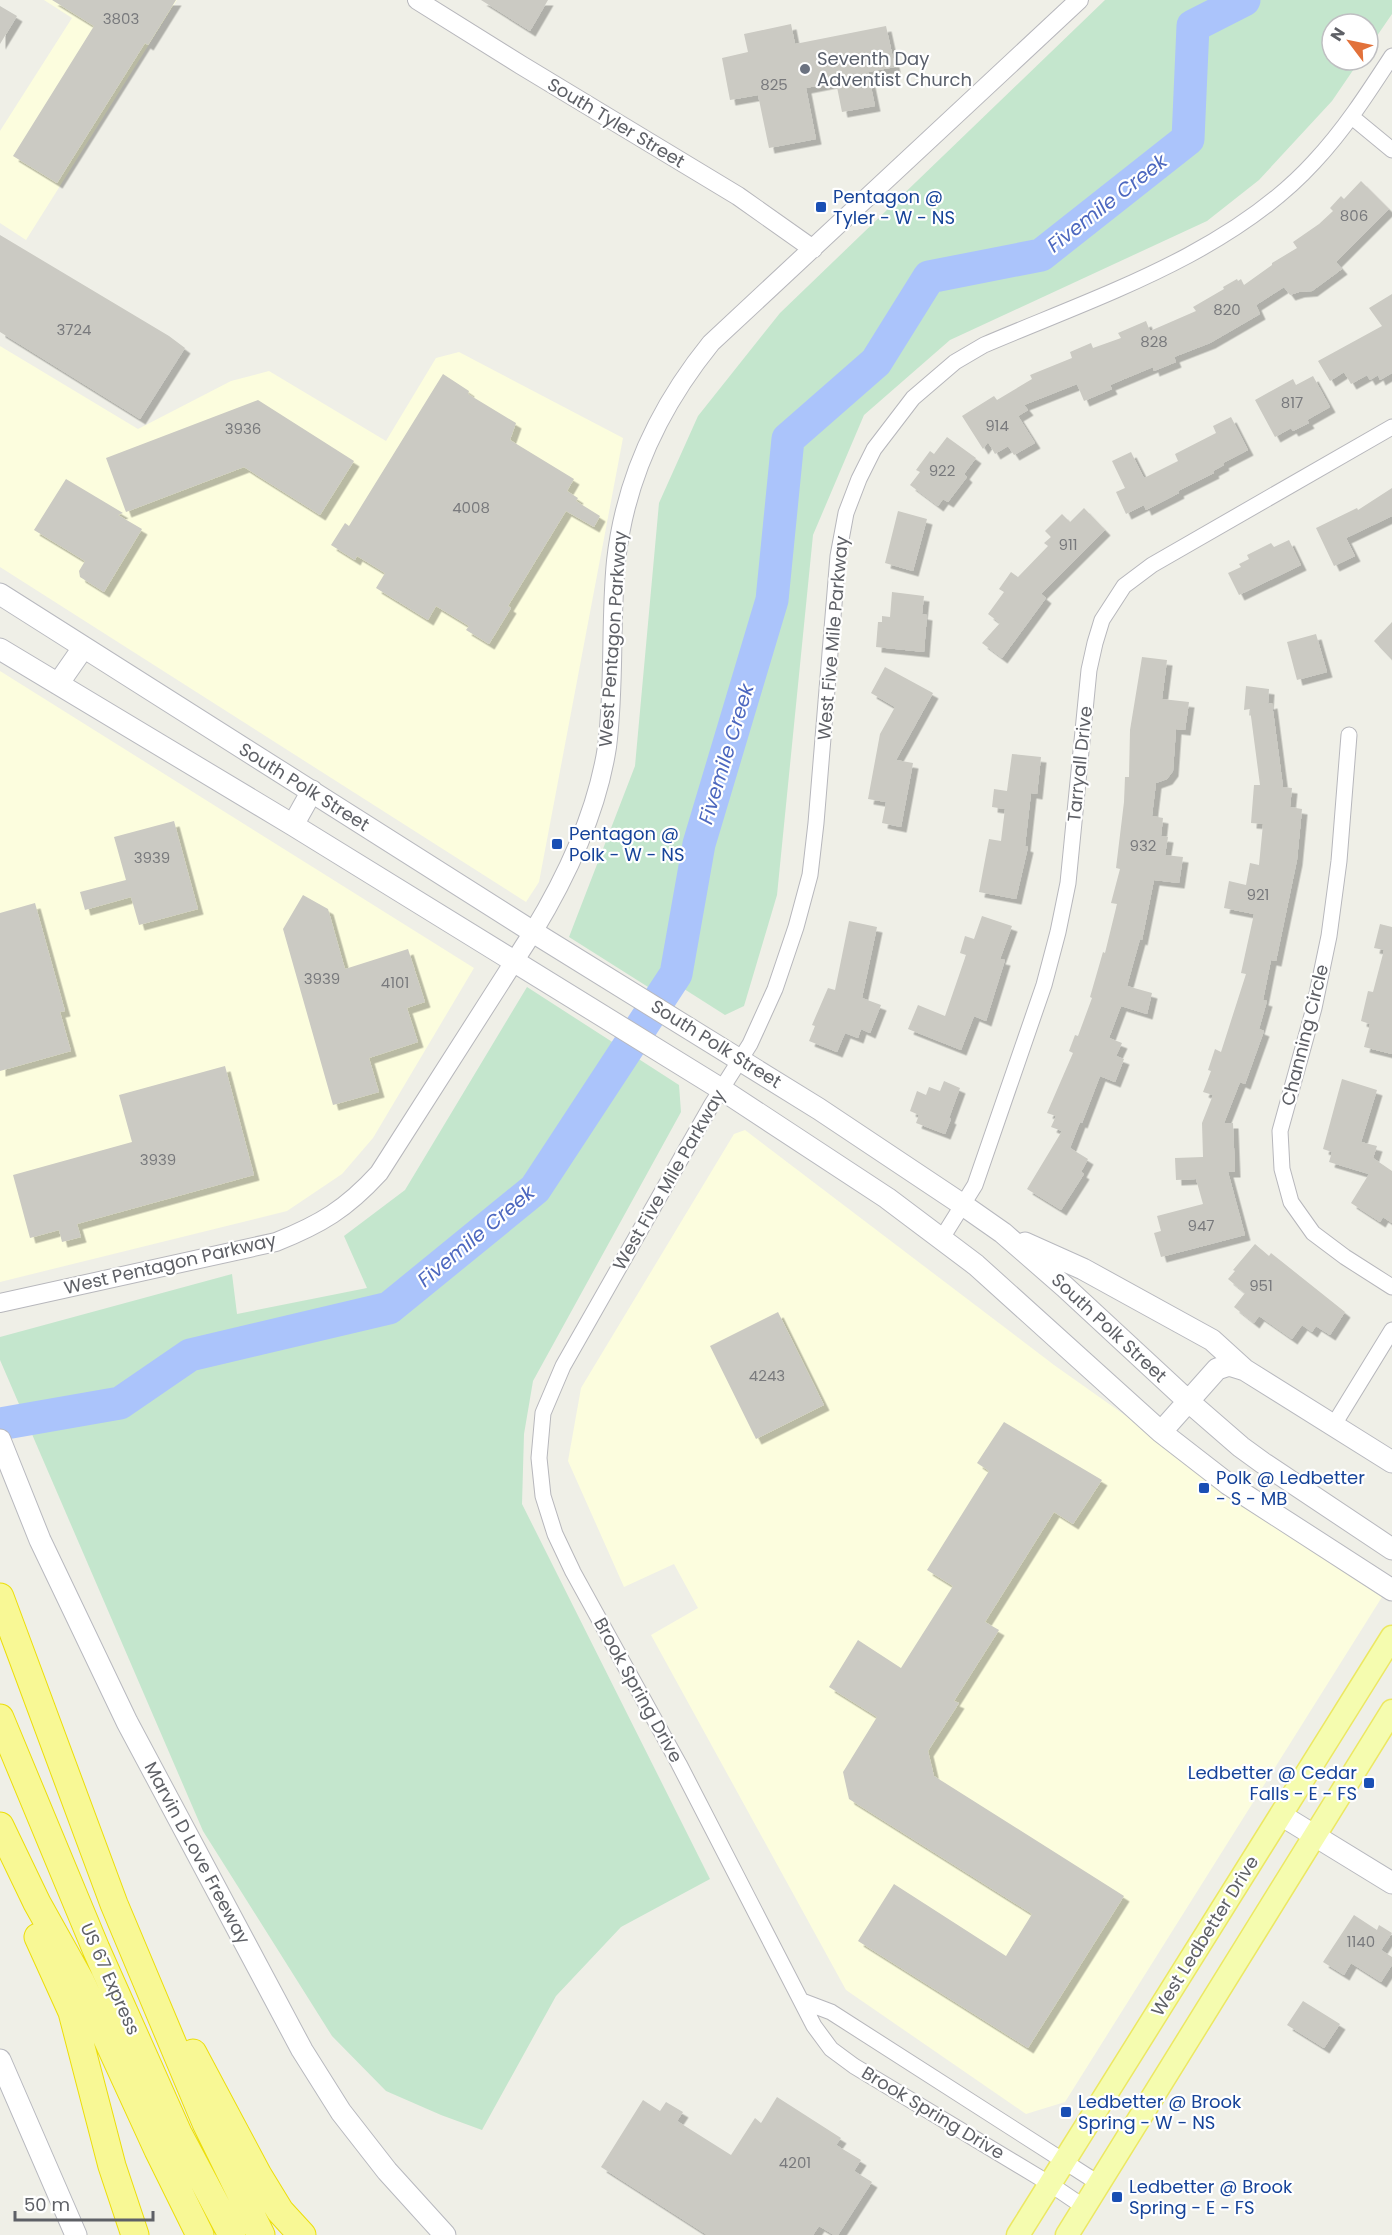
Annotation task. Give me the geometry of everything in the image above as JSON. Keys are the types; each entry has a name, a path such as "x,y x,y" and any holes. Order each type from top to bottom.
{"highway":[{"path":"0,1598 114,1904 206,2123 261,2235"},
{"name":"US 67 Express","path":"0,1718 96,1949 173,2122 232,2235"},
{"path":"3,1833 28,1916 72,2012 112,2166 135,2235"},
{"path":"3,1833 37,1903 80,1980 158,2150 200,2235"},
{"path":"114,1904 258,2175 280,2211 303,2235"}],"main road":[{"name":"South Polk Street","path":"0,594 533,932 851,1129 963,1205 1003,1233 1188,1401 1263,1463 1392,1549"},
{"path":"58,684 83,648"},
{"name":"South Polk Street","path":"0,649 293,825 721,1089 861,1180 942,1238 1034,1315 1161,1432 1228,1484 1392,1590"},
{"path":"293,825 312,791"},
{"path":"1003,1233 1083,1269 1212,1340 1245,1370 1392,1462"},
{"path":"1161,1432 1217,1370 1229,1365 1245,1370"},
{"name":"Marvin D Love Freeway","path":"0,1440 40,1540 127,1722 302,2050 348,2120 387,2171 445,2235"},
{"name":"West Ledbetter Drive","path":"1018,2235 1392,1637"},
{"path":"1067,2235 1392,1711"},
{"path":"1281,1815 1392,1883"},
{"path":"0,2060 76,2235"}],"street":[{"name":"South Tyler Street","path":"417,0 738,196 813,249"},
{"name":"West Pentagon Parkway","path":"0,1303 276,1242 307,1230 334,1214 357,1197 379,1173 533,932 578,845 599,783 610,717 616,562 622,524 633,481 664,410 687,374 711,343 1079,0"},
{"name":"West Five Mile Parkway","path":"563,1366 721,1089 740,1060 775,989 796,927 810,875 838,556 846,513 874,449 913,398 955,362 984,345 1171,265 1208,246 1250,218 1314,163 1352,117 1392,56"},
{"path":"1352,117 1392,150"},
{"name":"Tarryall Drive","path":"942,1238 975,1185 990,1146 1044,985 1058,932 1068,883 1089,670 1102,620 1125,586 1152,565 1392,427"},
{"name":"Channing Circle","path":"1349,735 1339,861 1329,936 1314,1008 1280,1131 1282,1169 1291,1202 1313,1233 1392,1287"},
{"path":"1333,1426 1392,1330"},
{"name":"Brook Spring Drive","path":"563,1366 543,1413 539,1458 543,1496 555,1534 573,1572 679,1764 814,2026 831,2049 854,2066 1050,2184 1084,2207"},
{"name":"Brook Spring Drive","path":"802,2001 831,2012 1098,2183"}],"shaded area":[{"path":"44,0 177,0 26,240 0,223 0,131 72,18"},
{"path":"1105,0 1392,0 1392,14 1380,32 1380,12 1320,12 1320,72 1352,72 1332,101 1259,180 1207,221 950,340 864,415 813,535 777,895 744,1006 725,1015 659,973 656,992 569,937 635,766 659,503 698,416 780,313"},
{"path":"0,346 138,429 231,381 269,371 386,441 436,358 459,352 623,438 539,882 526,902 0,567"},
{"path":"0,671 474,968 373,1138 342,1174 287,1211 0,1282"},
{"path":"527,987 679,1085 681,1112 533,1381 524,1434 522,1504 710,1879 621,1927 556,1996 482,2130 386,2091 332,2036 203,1831 0,1360 0,1337 232,1274 237,1314 367,1288 344,1236 405,1190"},
{"path":"745,1130 1054,1365 1382,1597 1065,2102 1026,2114 846,1990 651,1635 698,1608 674,1564 624,1587 568,1461 581,1388 734,1134"}],"building":[{"path":"52,0 176,0 148,45 145,43 57,183 13,156 94,26"},
{"path":"481,0 548,0 530,31"},
{"path":"0,6 17,16 0,44"},
{"path":"791,24 795,44 886,26 895,67 868,72 875,106 842,112 836,82 806,88 816,139 769,148 758,95 730,100 722,58 748,52 744,34"},
{"path":"1361,181 1389,209 1336,262 1342,269 1312,291 1290,295 1284,287 1256,305 1260,314 1210,343 1174,357 1176,362 1154,371 1153,367 1110,385 1112,389 1084,401 1077,384 1024,405 1028,410 1018,416 1035,443 1014,455 1008,446 995,454 988,442 983,449 962,416 994,396 997,400 1032,379 1030,375 1072,358 1070,352 1091,343 1093,348 1121,338 1118,333 1146,321 1150,331 1196,311 1193,307 1237,279 1238,281 1241,279 1244,285 1272,263 1297,248 1293,242 1319,224 1333,211 1330,208 1341,196 1344,199"},
{"path":"0,235 169,336 185,348 140,419 0,332"},
{"path":"1392,294 1392,373 1380,380 1378,375 1370,380 1367,375 1351,384 1344,372 1330,381 1318,361 1382,326 1369,308"},
{"path":"443,374 469,391 468,394 516,423 510,440 574,479 567,491 578,498 576,501 600,516 594,527 566,511 508,606 511,608 489,644 466,630 469,626 436,606 428,620 376,588 385,573 357,556 355,560 331,545 345,523 349,526"},
{"path":"1313,376 1330,407 1307,420 1309,423 1293,431 1291,428 1275,437 1255,400 1293,379 1296,385"},
{"path":"258,400 354,461 320,515 244,467 126,512 106,458"},
{"path":"1231,417 1248,450 1223,463 1224,465 1213,471 1214,473 1178,491 1179,493 1146,510 1144,505 1126,514 1116,492 1125,488 1112,461 1131,452 1144,478 1178,461 1175,454 1216,433 1213,426"},
{"path":"947,437 976,458 964,474 967,477 948,502 943,499 938,506 910,485 920,472 916,470 930,451 934,454"},
{"path":"66,479 123,513 118,515 142,529 104,592 80,577 79,571 85,561 34,530"},
{"path":"1392,488 1392,516 1346,538 1355,556 1334,566 1316,528 1357,508 1358,510"},
{"path":"1084,508 1105,530 1041,594 1046,598 1002,658 982,643 1000,623 988,614 1004,592 999,589 1011,572 1018,577 1048,546 1044,543 1051,537 1045,531 1062,514 1070,522"},
{"path":"898,511 927,519 913,571 885,563"},
{"path":"1289,540 1301,565 1239,595 1228,573 1241,567 1239,564 1249,559 1247,555 1271,543 1274,547"},
{"path":"892,592 924,596 922,614 927,615 924,652 876,647 878,622 882,622 882,616 890,617"},
{"path":"1392,622 1392,660 1374,641"},
{"path":"1316,634 1327,672 1297,680 1287,642"},
{"path":"1142,657 1167,660 1162,699 1189,702 1185,730 1176,729 1173,771 1167,779 1156,783 1152,816 1163,818 1161,836 1168,837 1165,855 1183,857 1179,883 1154,880 1142,940 1140,939 1127,986 1152,993 1147,1014 1121,1006 1109,1038 1122,1043 1116,1056 1124,1059 1115,1082 1100,1076 1082,1123 1080,1122 1070,1148 1088,1159 1081,1172 1084,1174 1061,1210 1027,1189 1062,1131 1051,1127 1056,1116 1047,1113 1073,1053 1069,1051 1075,1035 1078,1036 1092,998 1090,997 1103,952 1105,953 1117,904 1111,903 1120,869 1116,868 1125,777 1129,777 1130,730"},
{"path":"885,667 933,693 896,760 913,763 901,827 882,823 886,802 868,799 880,734 895,707 871,693"},
{"path":"1246,686 1269,689 1268,704 1272,703 1283,787 1292,788 1290,807 1302,809 1297,860 1276,961 1271,960 1263,1000 1267,1001 1259,1029 1264,1031 1245,1084 1240,1082 1224,1123 1233,1123 1235,1172 1228,1172 1245,1235 1161,1257 1154,1233 1161,1231 1157,1216 1203,1204 1196,1179 1176,1180 1175,1158 1203,1157 1202,1123 1213,1095 1203,1092 1211,1071 1208,1070 1215,1049 1221,1052 1246,974 1241,973 1254,914 1224,908 1229,881 1246,885 1250,863 1259,865 1263,824 1251,823 1254,785 1260,785 1250,709 1244,710"},
{"path":"1012,754 1041,757 1037,794 1031,793 1025,846 1028,847 1016,899 979,892 989,839 1001,841 1005,809 992,807 994,789 1007,791"},
{"path":"174,821 198,909 139,925 131,897 85,910 80,892 126,880 114,837"},
{"path":"303,895 328,909 345,969 408,949 425,1002 407,1008 418,1042 369,1058 379,1092 333,1105 283,929"},
{"path":"35,903 65,1011 60,1012 71,1051 0,1071 0,913"},
{"path":"982,916 1012,926 1000,959 1005,960 986,1021 974,1016 961,1050 908,1029 918,1005 945,1016 966,955 960,953 965,936 974,939"},
{"path":"849,921 877,927 862,998 881,1005 870,1033 861,1029 858,1038 845,1033 837,1052 809,1041 815,1026 812,1025 828,988 835,990"},
{"path":"1380,924 1392,927 1392,1054 1364,1047 1370,1024 1361,1021 1368,991 1373,992 1384,950 1374,948"},
{"path":"225,1066 254,1175 77,1224 81,1237 62,1242 59,1230 30,1238 13,1175 132,1142 119,1095"},
{"path":"1342,1079 1377,1090 1361,1142 1377,1146 1373,1158 1392,1171 1392,1223 1383,1217 1380,1222 1351,1203 1369,1174 1329,1162 1332,1152 1323,1149"},
{"path":"944,1081 960,1088 945,1134 916,1123 919,1115 910,1111 917,1091 926,1095 929,1087 940,1091"},
{"path":"1255,1244 1269,1256 1271,1253 1345,1312 1330,1335 1316,1326 1312,1332 1302,1325 1292,1339 1259,1316 1254,1323 1234,1307 1245,1293 1228,1279"},
{"path":"778,1312 824,1405 756,1439 710,1346"},
{"path":"1004,1422 1102,1480 1073,1524 1054,1512 985,1622 999,1630 954,1701 959,1703 928,1751 934,1776 1124,1896 1028,2048 858,1941 894,1884 1006,1956 1032,1914 849,1799 843,1772 877,1717 829,1687 858,1640 901,1668 953,1586 927,1570 989,1471 977,1463"},
{"path":"1354,1915 1377,1930 1379,1925 1392,1933 1381,1950 1392,1957 1392,1965 1381,1982 1351,1963 1344,1975 1323,1962"},
{"path":"1303,2001 1340,2024 1324,2048 1287,2025"},
{"path":"777,2097 841,2138 836,2145 861,2160 854,2171 872,2182 838,2235 819,2226 813,2235 707,2235 601,2167 643,2100 660,2111 666,2102 683,2112 677,2121 731,2155 755,2118 761,2123"}],"waterway":[{"name":"Fivemile Creek","path":"0,1424 120,1403 190,1355 389,1308 535,1189 676,974 699,844 772,600 788,439 876,362 929,277 1041,255 1188,139 1193,26 1244,0"}],"place":[{"name":"Seventh Day Adventist Church","path":"805,69"},
{"name":"Pentagon @ Tyler - W - NS","path":"821,207"},
{"name":"Pentagon @ Polk - W - NS","path":"557,844"},
{"name":"Polk @ Ledbetter - S - MB","path":"1204,1488"},
{"name":"Ledbetter @ Cedar Falls - E - FS","path":"1369,1783"},
{"name":"Ledbetter @ Brook Spring - W - NS","path":"1066,2112"},
{"name":"Ledbetter @ Brook Spring - E - FS","path":"1117,2197"}]}
